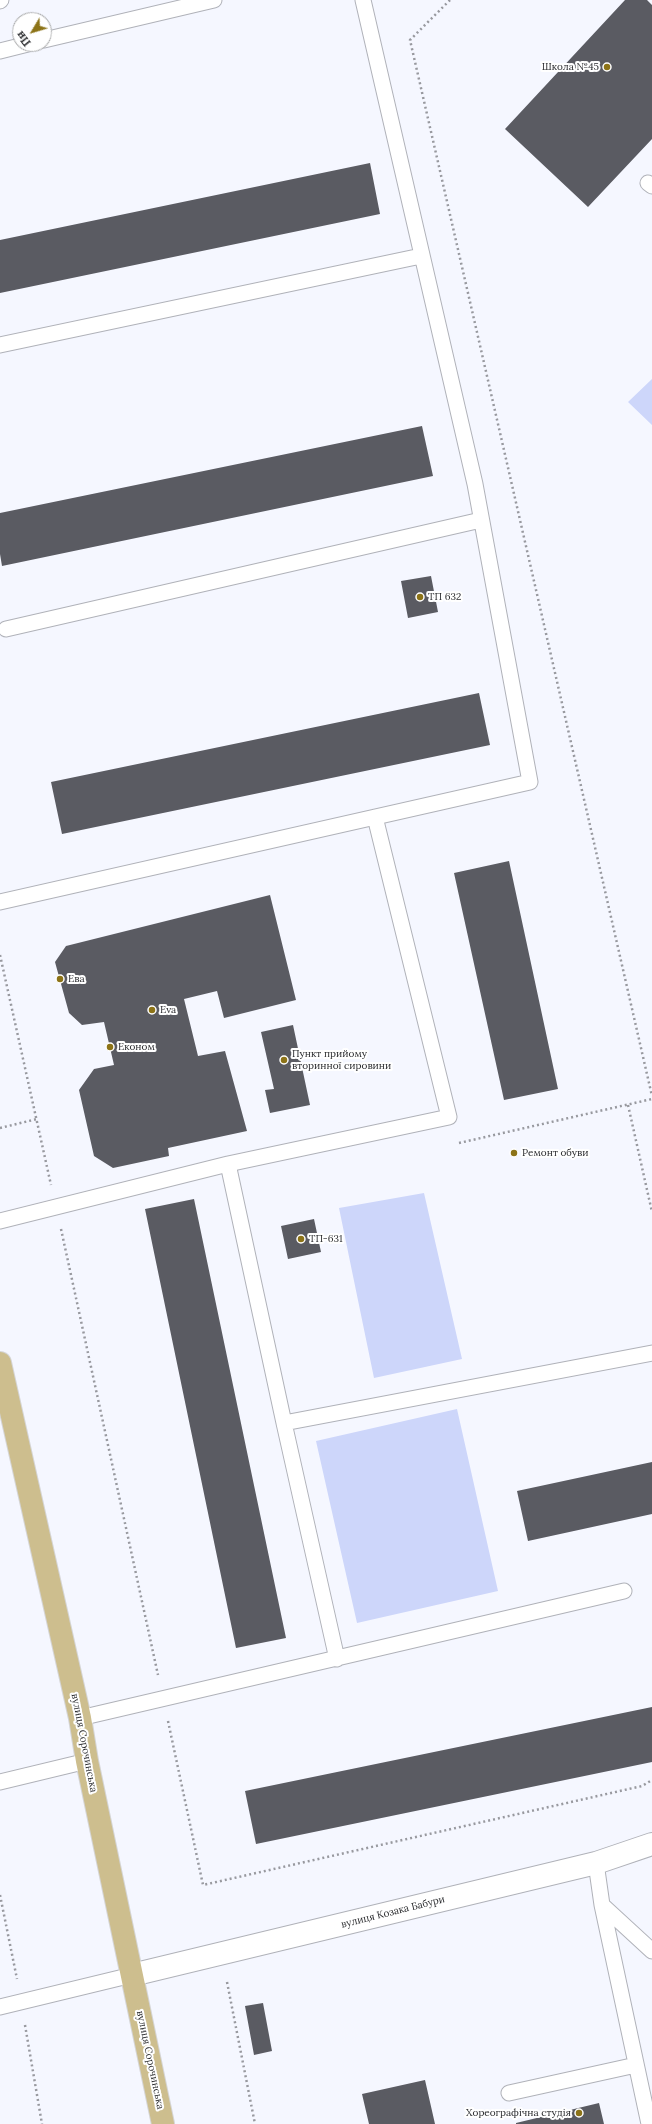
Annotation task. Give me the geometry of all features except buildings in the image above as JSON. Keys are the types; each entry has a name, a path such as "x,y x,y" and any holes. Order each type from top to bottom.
{"main road":[{"name":"вулиця Сорочинська","path":"0,1363 80,1718 87,1761 164,2124"}],"street":[{"name":"вулиця Козака Бабури","path":"132,1975 596,1863 652,1844"}],"lane":[{"path":"52,38 214,0"},
{"path":"0,902 530,782 481,520 362,0"},
{"path":"0,51 12,48"},
{"path":"0,345 421,256"},
{"path":"6,629 481,520"},
{"path":"0,1221 228,1164 448,1117 375,817"},
{"path":"228,1164 337,1658"},
{"path":"284,1422 652,1353"},
{"path":"80,1718 624,1591"},
{"path":"0,1782 87,1761"},
{"path":"596,1863 602,1905 649,2124"},
{"path":"602,1905 652,1950"},
{"path":"0,2007 132,1975"},
{"path":"509,2093 636,2065"}],"path":[{"path":"450,0 410,40 652,1096"},
{"path":"0,955 203,1884 635,1788 652,1780"},
{"path":"459,1143 652,1099"},
{"path":"628,1105 652,1212"},
{"path":"0,1128 37,1119"},
{"path":"227,1982 255,2124"}],"shaded area":[{"path":"652,379 652,425 628,402"},
{"path":"424,1193 462,1359 374,1378 339,1208"},
{"path":"457,1409 498,1591 357,1623 316,1441"}],"place":[{"name":"Школа №45","path":"607,67"},
{"name":"ТП 632","path":"420,597"},
{"name":"Ева","path":"60,979"},
{"name":"Eva","path":"152,1010"},
{"name":"Економ","path":"110,1047"},
{"name":"Пункт прийому вторинної сировини","path":"284,1060"},
{"name":"Ремонт обуви","path":"514,1153"},
{"name":"ТП-631","path":"301,1239"},
{"name":"Хореографічна студія","path":"579,2113"}]}
